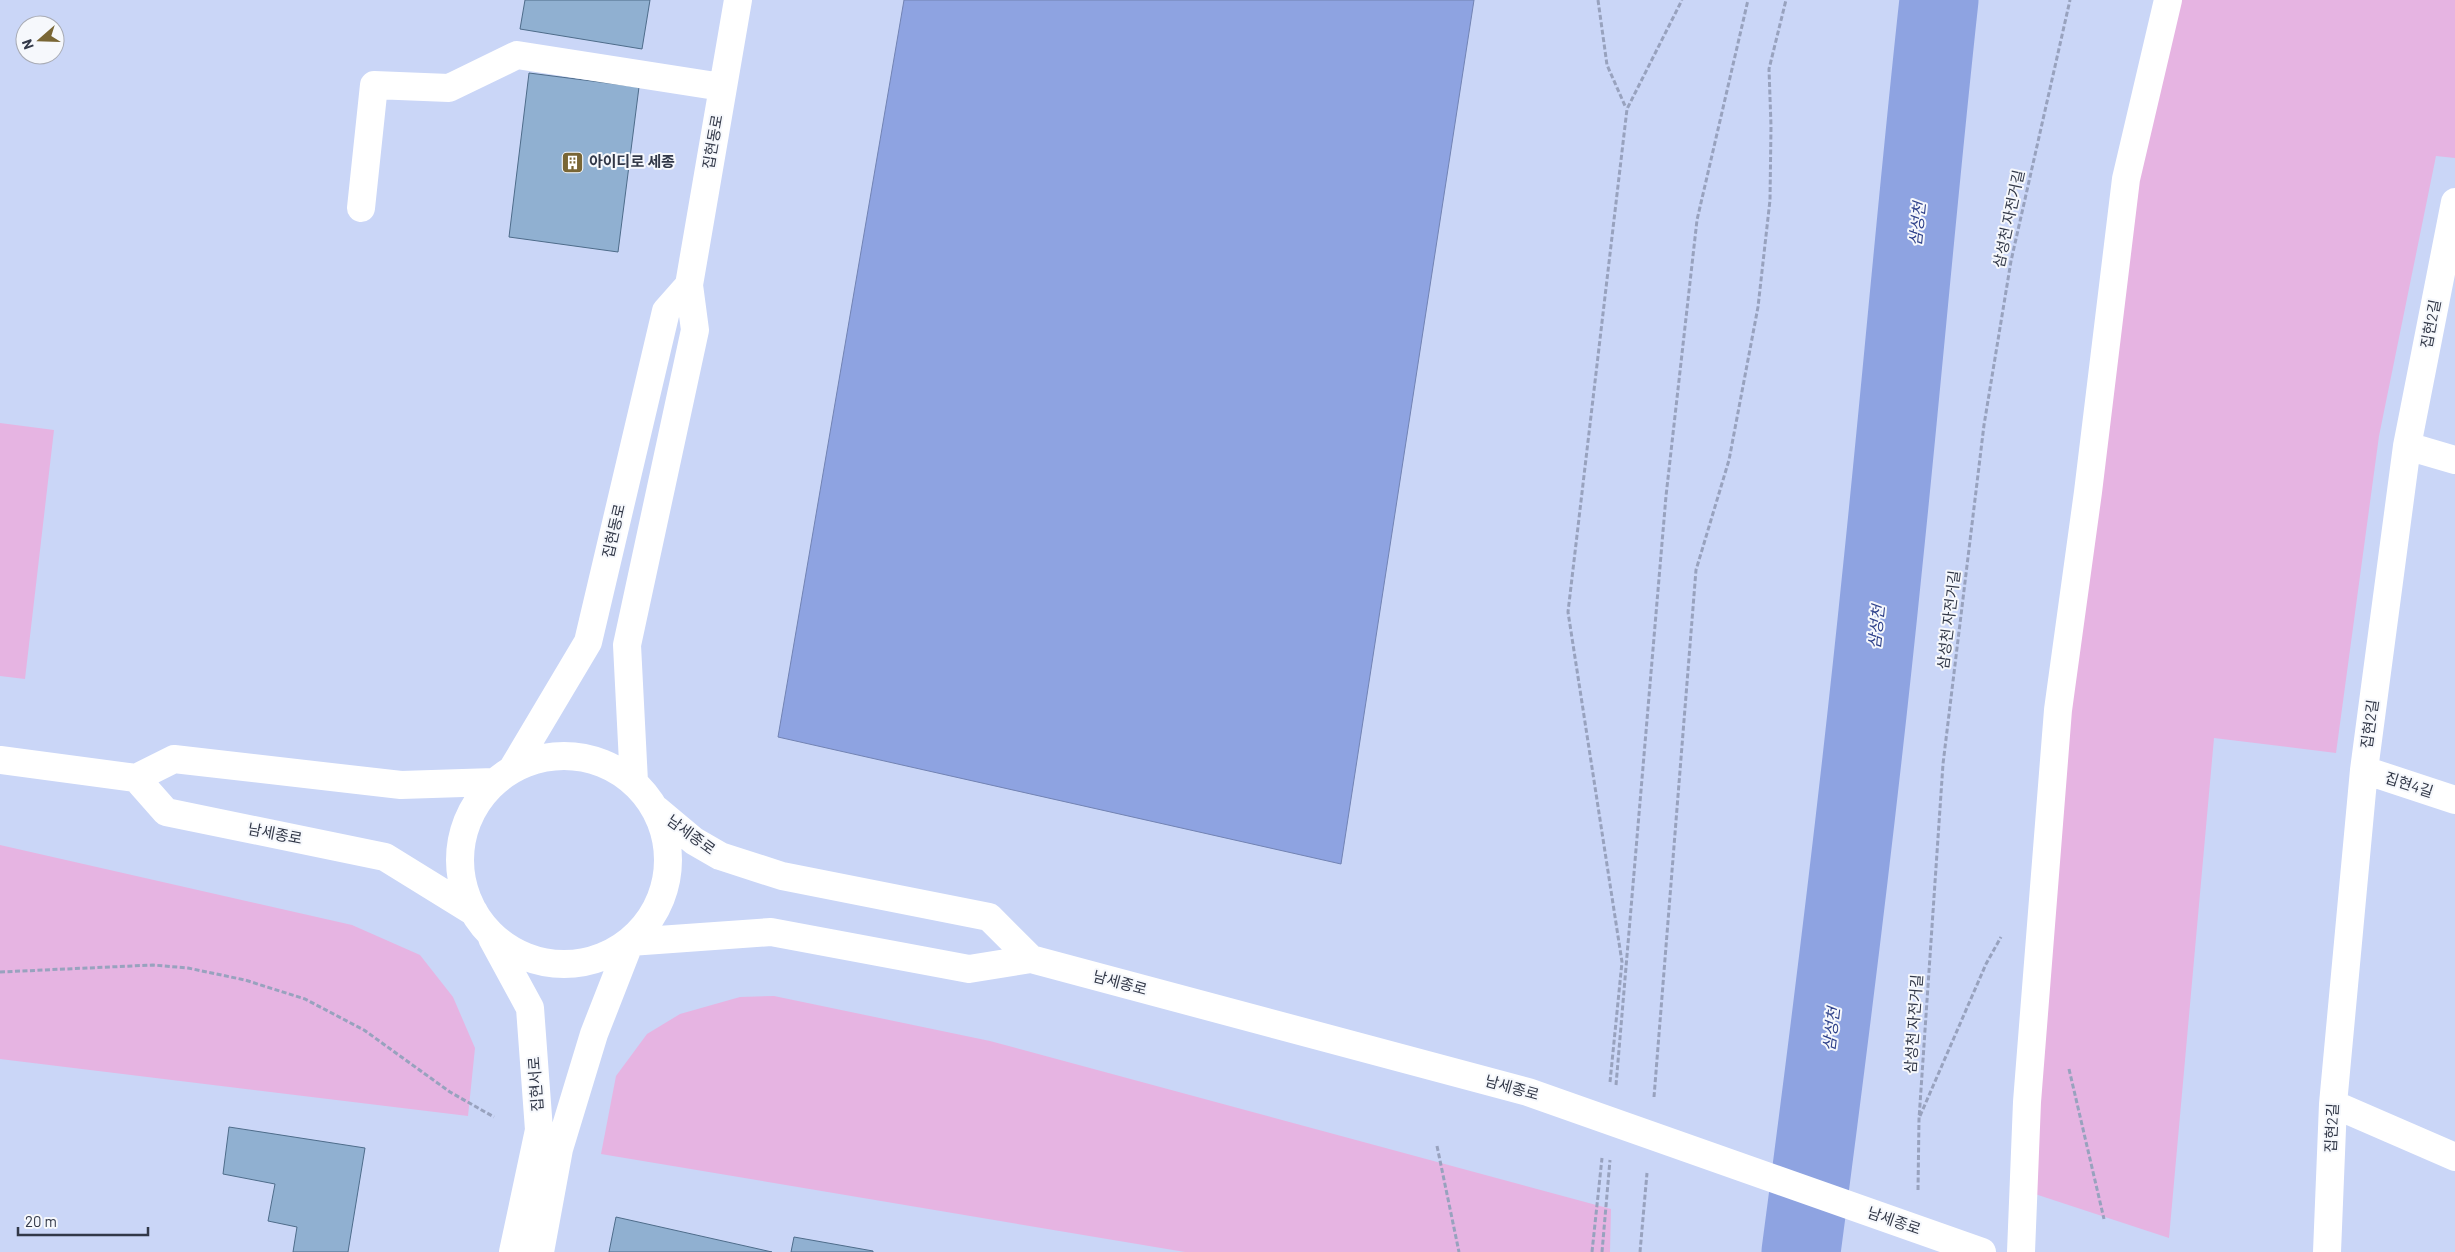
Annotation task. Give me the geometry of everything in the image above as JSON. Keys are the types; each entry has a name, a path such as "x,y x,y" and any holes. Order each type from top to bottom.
{"street":[{"name":"집현동로","path":"634,782 627,645 696,330 689,285 738,0"},
{"path":"2021,1252 2027,1102 2058,710 2087,502 2126,179 2168,0"},
{"path":"361,208 374,84 449,88 517,55 722,87"},
{"name":"집현2길","path":"2327,1252 2333,1104 2364,770 2407,446 2455,202"},
{"name":"집현동로","path":"479,919 464,890 460,867 461,843 468,821 478,800 504,775 588,642 666,311 689,285"},
{"path":"2407,446 2455,460"},
{"path":"0,760 136,778 174,760 401,785 504,775 534,759 558,755 581,756 604,762 634,782 657,810 668,845 667,881 654,915 630,942 599,959 563,965 528,958 497,940 479,919"},
{"name":"집현4길","path":"2364,770 2455,800"},
{"name":"남세종로","path":"136,778 166,812 385,857 479,919"},
{"name":"남세종로","path":"657,810 694,841 720,856 782,876 989,917 1031,959"},
{"name":"집현서로","path":"479,919 530,1008 539,1130 513,1252"},
{"name":"남세종로","path":"630,942 770,932 969,969 1031,959 1528,1092 1982,1252"},
{"name":"집현서로","path":"540,1252 561,1140 594,1034 630,942"},
{"path":"2333,1104 2455,1157"}],"path":[{"path":"1598,0 1607,65 1627,109"},
{"path":"1609,1088 1622,962 1568,612 1627,109 1682,0"},
{"path":"1616,1087 1666,496 1697,220 1748,0"},
{"path":"1653,1106 1696,570 1729,460 1758,307 1770,200 1771,126 1769,69 1786,0"},
{"name":"삼성천 자전거길","path":"1918,1195 1919,1119 1943,764 1984,425 2011,261 2070,0"},
{"path":"1919,1119 1986,964 2005,931"},
{"path":"0,972 153,966 188,968 246,980 304,999 364,1030 450,1092 494,1117"},
{"path":"2068,1066 2104,1219"},
{"path":"1436,1146 1459,1252"},
{"path":"1592,1252 1602,1155"},
{"path":"1602,1252 1610,1155"},
{"path":"1640,1252 1648,1164"}],"shaded area":[{"path":"2181,0 2455,0 2455,158 2436,156 2379,436 2336,753 2214,738 2169,1238 2035,1194 2047,895 2144,144"},
{"path":"0,423 54,430 25,679 0,676"},
{"path":"0,845 352,925 420,955 453,997 475,1048 468,1116 0,1059"},
{"path":"774,996 990,1041 1611,1209 1610,1252 1185,1252 601,1154 616,1076 647,1034 680,1014 740,997"}],"water":[{"path":"904,0 1474,0 1341,864 778,737"}],"building":[{"path":"525,0 650,0 642,49 520,29"},
{"name":"아이디로 세종","path":"529,73 639,87 618,252 509,237"},
{"path":"229,1127 365,1148 348,1252 293,1252 297,1227 268,1221 275,1184 223,1174"},
{"path":"616,1217 772,1252 609,1252"},
{"path":"794,1237 873,1251 873,1252 791,1252"}],"waterway":[{"name":"삼성천","path":"1801,1252 1834,998 1864,743 1939,0"}],"place":[{"name":"아이디로 세종","path":"573,162"}]}
